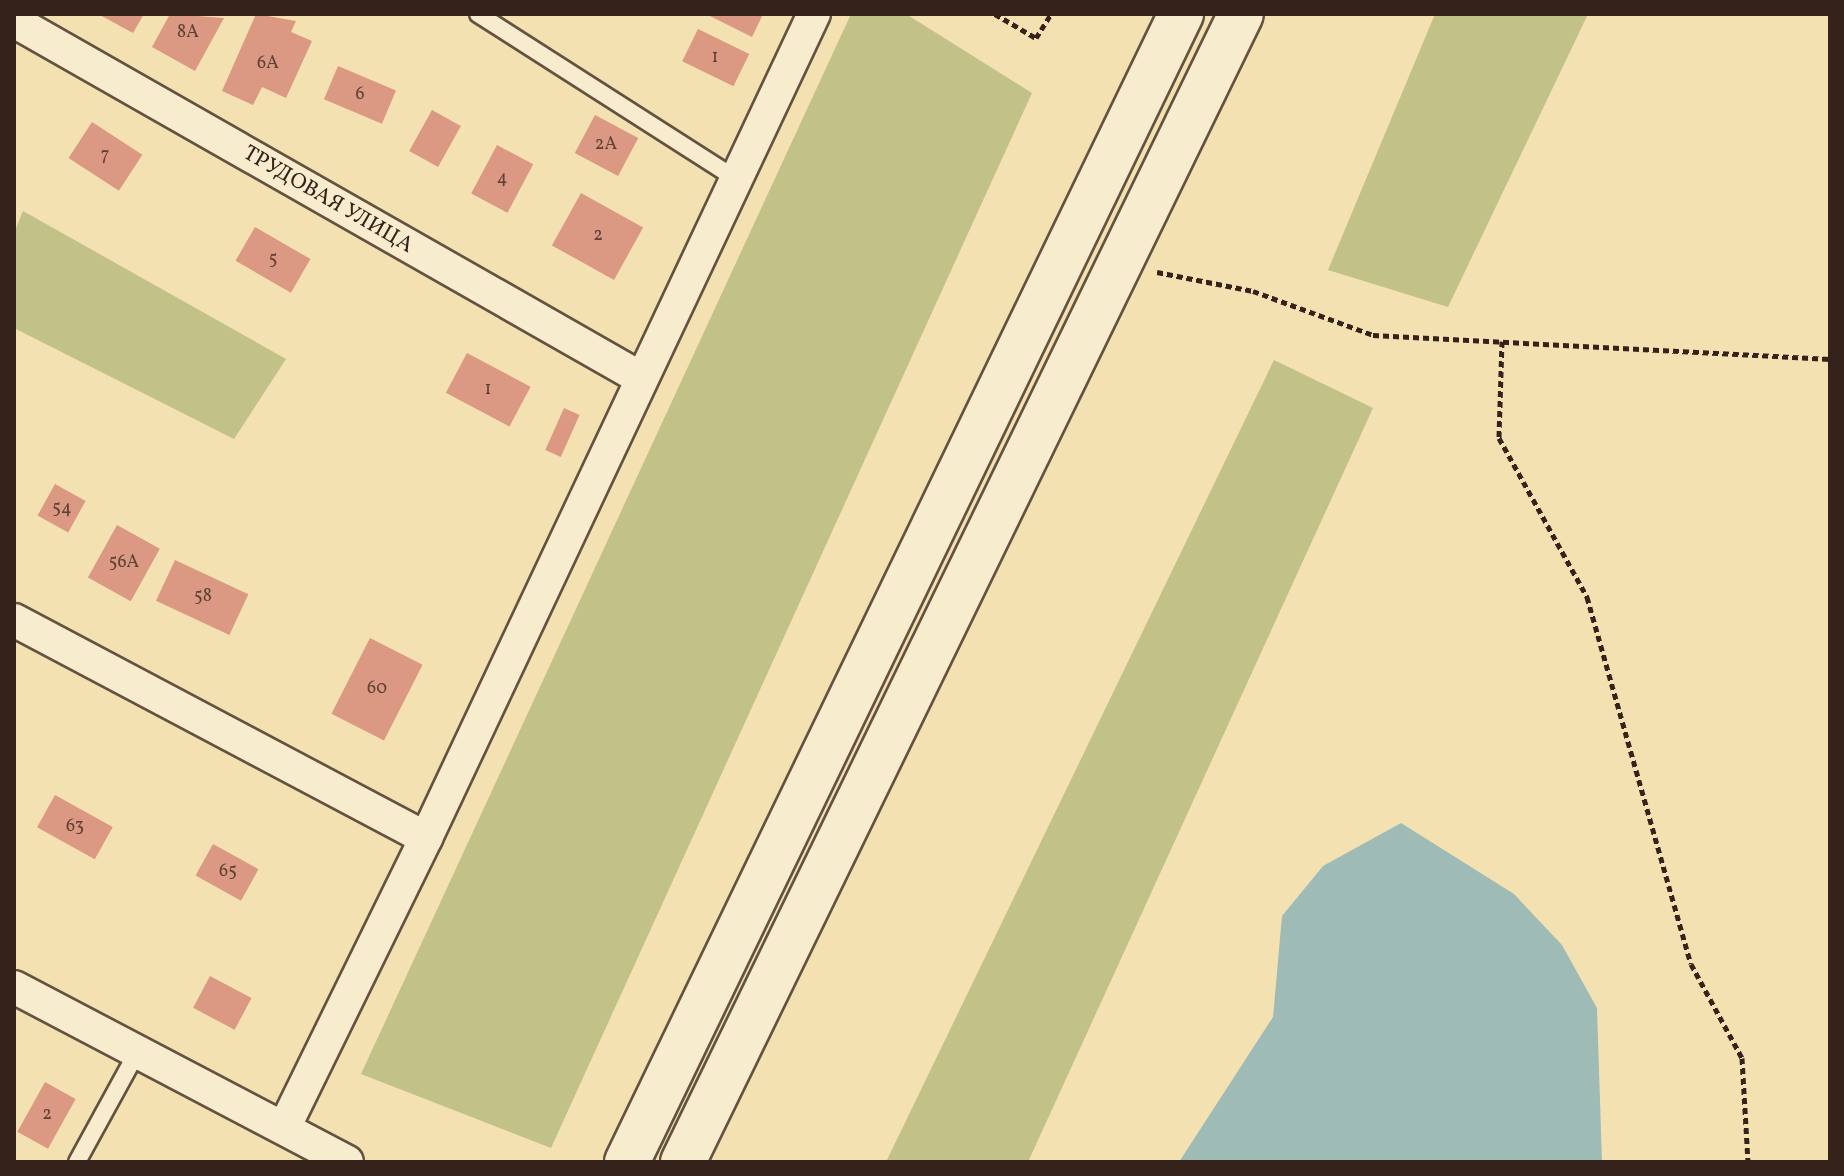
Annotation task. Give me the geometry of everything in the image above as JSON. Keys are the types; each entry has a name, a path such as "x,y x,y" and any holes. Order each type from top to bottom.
{"main road":[{"path":"627,1162 1181,14"},
{"path":"683,1162 1241,14"}],"street":[{"path":"284,1128 426,838 814,14"},
{"name":"ТРУДОВАЯ УЛИЦА","path":"14,21 641,378"},
{"path":"14,620 426,838"},
{"path":"14,987 135,1056 347,1162"}],"lane":[{"path":"478,14 736,179"},
{"path":"77,1162 135,1056"}],"path":[{"path":"995,14 1036,38 1051,14"},
{"path":"1120,265 1253,291 1373,335 1830,359"},
{"path":"1502,341 1499,438 1587,597 1691,964 1742,1058 1748,1162"}],"green space":[{"path":"851,14 906,14 1032,93 551,1148 361,1074"},
{"path":"1435,14 1588,14 1448,307 1328,270"},
{"path":"23,211 286,359 234,439 14,328 14,233"},
{"path":"1274,360 1373,408 1028,1162 886,1162"}],"water":[{"path":"1401,823 1514,894 1562,945 1597,1008 1602,1162 1179,1162 1273,1017 1282,916 1323,866"}],"building":[{"path":"98,14 144,14 133,33"},
{"path":"170,14 224,18 195,71 152,47"},
{"path":"256,14 296,21 291,32 312,41 286,98 262,87 253,105 222,91"},
{"path":"706,14 763,14 752,37"},
{"path":"698,29 749,54 733,86 682,61"},
{"path":"338,66 396,91 382,124 324,99"},
{"path":"432,110 461,126 438,167 409,151"},
{"path":"595,115 638,138 618,176 575,153"},
{"path":"92,122 142,155 119,191 69,158"},
{"path":"497,145 533,164 507,213 471,194"},
{"path":"581,193 643,227 614,280 552,245"},
{"path":"255,227 310,259 291,293 236,261"},
{"path":"467,353 531,387 509,427 446,393"},
{"path":"564,408 580,415 561,457 545,450"},
{"path":"55,484 86,501 68,532 38,515"},
{"path":"117,525 160,549 131,601 88,577"},
{"path":"175,560 248,594 229,635 156,601"},
{"path":"370,638 423,665 384,741 331,714"},
{"path":"55,795 113,827 95,859 37,827"},
{"path":"213,844 258,869 241,901 196,875"},
{"path":"210,976 251,998 235,1030 193,1008"},
{"path":"45,1082 76,1099 48,1149 17,1132"}]}
